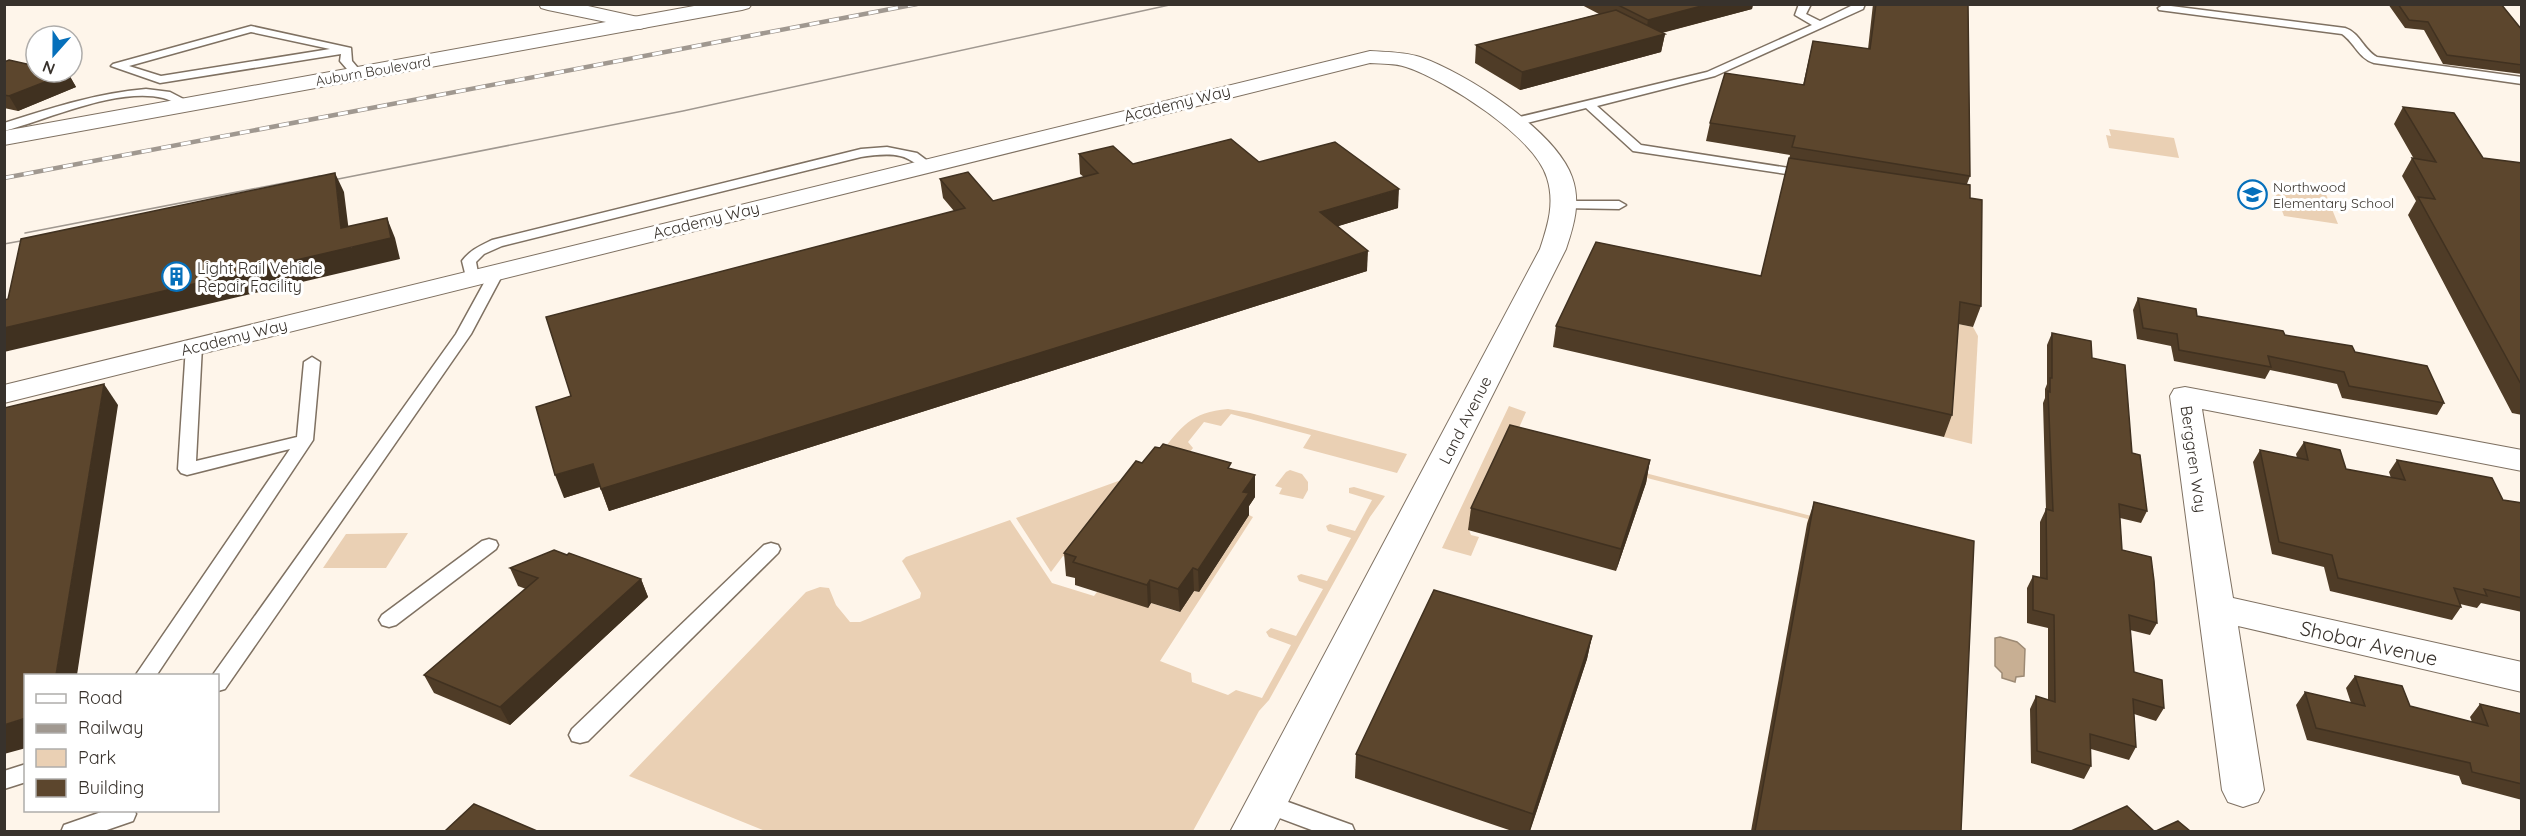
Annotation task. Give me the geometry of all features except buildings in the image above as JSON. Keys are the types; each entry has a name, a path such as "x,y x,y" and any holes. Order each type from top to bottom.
{"street":[{"path":"548,4 640,23"},
{"name":"Auburn Boulevard","path":"6,134 189,105 742,4"},
{"name":"Academy Way","path":"4,394 1370,57 1408,60"},
{"name":"Land Avenue","path":"1251,831 1563,226 1565,205 1562,183 1552,160 1540,144 1515,122 1429,68 1408,60"},
{"name":"Berggren Way","path":"2243,790 2185,396 2522,461"},
{"name":"Shobar Avenue","path":"2216,608 2522,677"}],"lane":[{"path":"1806,4 1802,7 1800,15 1821,25"},
{"path":"1515,122 1711,74 1821,25 1859,7 1860,4"},
{"path":"2163,8 2345,31 2350,33 2365,57 2374,60 2522,81"},
{"path":"251,29 347,50 160,80 117,66 251,29"},
{"path":"347,50 346,61 357,74"},
{"path":"1588,104 1637,148 1821,177"},
{"path":"1565,205 1619,204"},
{"path":"219,682 463,334 484,275"},
{"path":"194,346 187,469 305,440"},
{"path":"146,674 305,440 312,362"},
{"path":"389,620 489,545"},
{"path":"580,735 771,549"},
{"path":"4,780 24,774"},
{"path":"1266,803 1344,831"},
{"path":"72,831 122,819"}],"green space":[{"path":"2109,129 2174,138 2179,158 2109,148 2106,135 2111,136"},
{"path":"2296,188 2325,192 2338,224 2284,216 2276,195"},
{"path":"1759,285 1973,327 1978,336 1972,444 1944,437"},
{"path":"1509,406 1526,412 1514,439 1931,547 1934,530 1966,538 1964,564 1807,524 1808,519 1647,478 1646,483 1469,530 1471,535 1479,537 1471,556 1442,548"},
{"path":"1228,409 1407,454 1397,473 1303,448 1311,435 1231,414 1221,426 1204,422 1188,442 1193,448 1183,461 1160,454 1188,422 1205,414"},
{"path":"1290,470 1302,474 1308,482 1308,490 1303,499 1279,494 1282,488 1275,486"},
{"path":"1135,475 1068,558 1063,556 1051,572 1016,518"},
{"path":"1354,487 1385,496 1370,517 1269,700 1259,711 1193,831 765,831 629,776 806,592 820,587 829,588 836,605 850,622 860,622 920,598 921,593 902,561 906,557 1010,520 1052,583 1094,596 1097,592 1151,603 1179,612 1194,591 1199,592 1249,515 1253,517 1160,661 1191,673 1192,682 1228,695 1236,690 1262,698 1291,645 1269,637 1266,632 1271,628 1296,636 1323,589 1299,581 1297,576 1301,574 1327,581 1351,538 1328,531 1326,526 1330,524 1355,531 1372,500 1349,493 1349,488"},
{"path":"408,533 386,568 323,568 346,534"}],"shaded area":[{"path":"2000,637 2017,642 2025,649 2024,676 2016,677 2015,682 2002,678 2002,673 1995,666 1995,638"}],"tram line":[{"path":"323,182 683,111 1174,4"},
{"path":"25,233 320,176"},
{"path":"4,244 37,238"}],"railway":[{"path":"4,178 917,4"}],"place":[{"name":"Northwood Elementary School","path":"2252,195"},
{"name":"Light Rail Vehicle Repair Facility","path":"176,277"}]}
